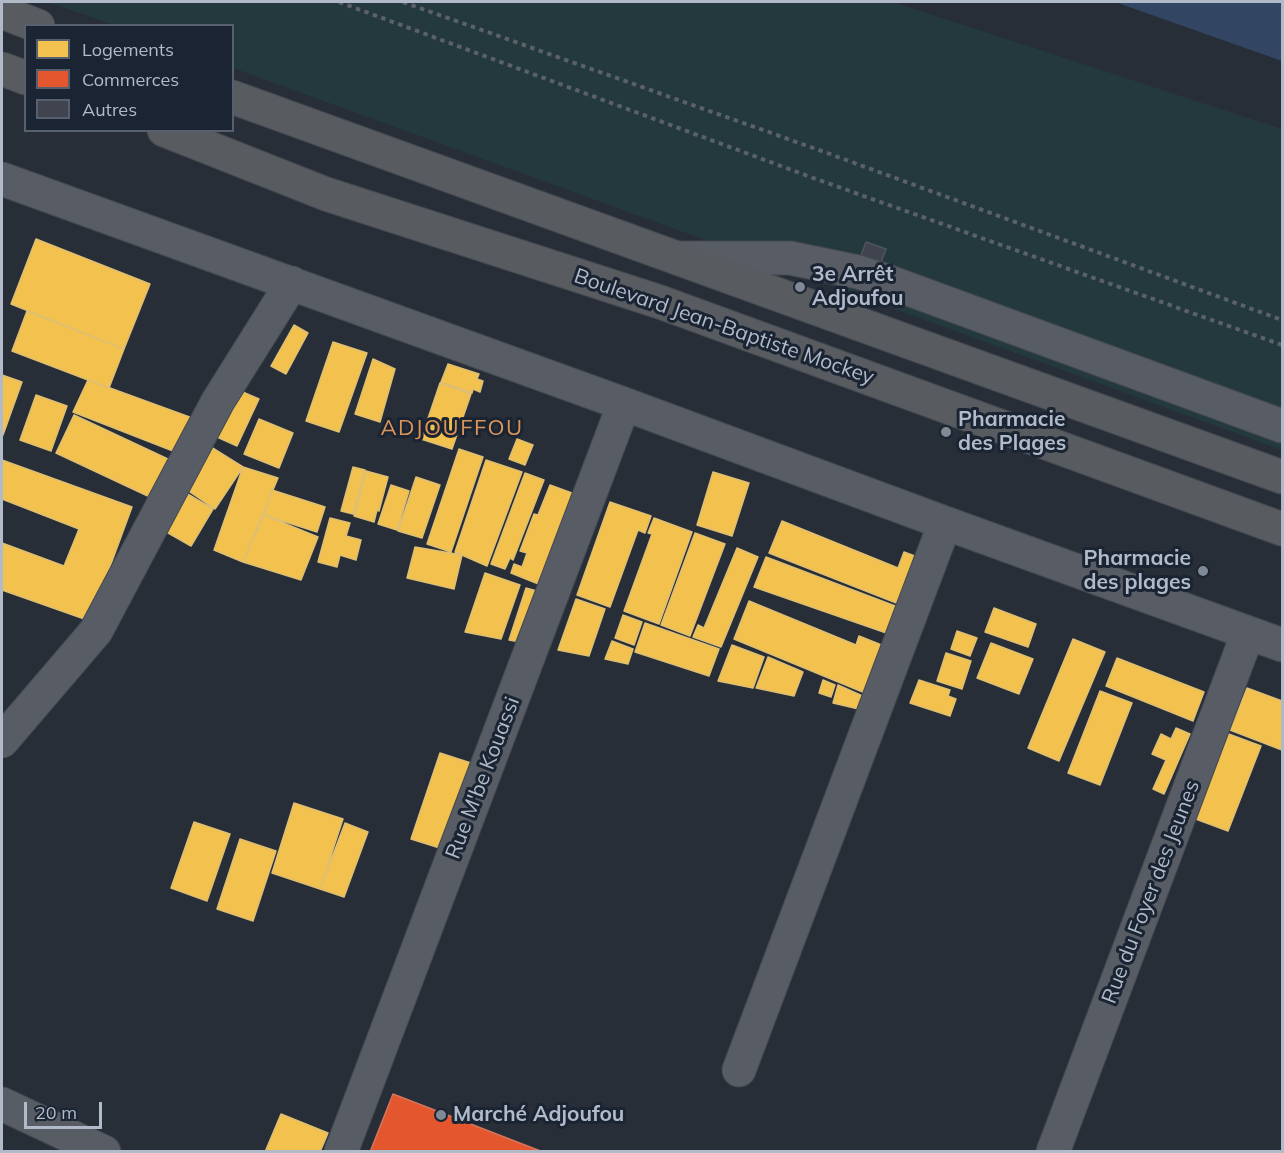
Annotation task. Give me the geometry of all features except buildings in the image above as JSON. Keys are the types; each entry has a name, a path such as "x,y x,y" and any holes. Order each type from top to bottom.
{"highway":[{"path":"2,12 33,24"},
{"path":"2,69 24,77"},
{"path":"234,98 1282,477"},
{"name":"Boulevard Jean-Baptiste Mockey","path":"169,132 326,194 660,302 1282,529"}],"street":[{"path":"2,179 1282,645"},
{"path":"678,258 790,258 858,272 1282,426"},
{"path":"2,741 96,631 218,401 292,283"},
{"name":"Rue M'be Kouassi","path":"341,1152 624,404"},
{"path":"740,1070 945,523"},
{"name":"Rue du Foyer des Jeunes","path":"1053,1152 1248,633"},
{"path":"2,1104 104,1152"}],"path":[{"path":"339,2 816,179 1282,345"},
{"path":"403,2 819,150 1282,320"}],"green space":[{"path":"48,2 893,2 1282,129 1282,450 234,68 234,24 111,24"}],"water":[{"path":"1115,2 1282,2 1282,61"}],"place":[{"name":"3e Arrêt Adjoufou","path":"800,287"},
{"name":"Pharmacie des Plages","path":"946,432"},
{"name":"Pharmacie des plages","path":"1203,571"},
{"name":"Marché Adjoufou","path":"441,1115"}],"district":[{"name":"ADJOUFFOU","path":"452,428"}]}
